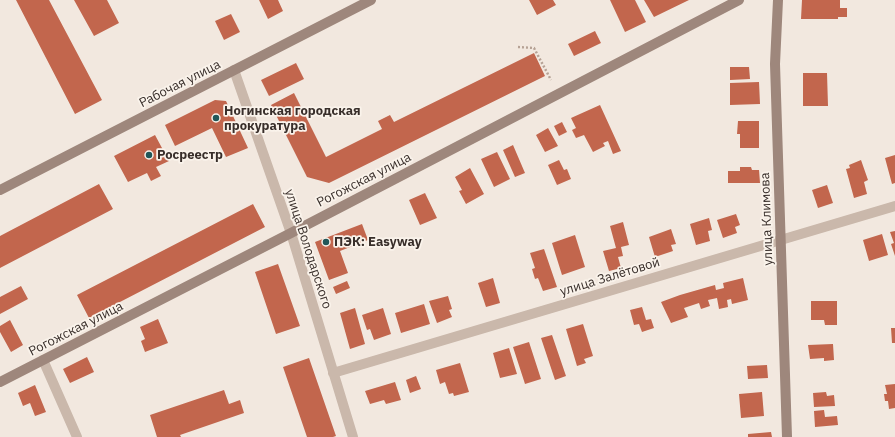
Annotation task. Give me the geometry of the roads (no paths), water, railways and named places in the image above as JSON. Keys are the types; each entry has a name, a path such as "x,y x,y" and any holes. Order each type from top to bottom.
{"main road":[{"name":"Рабочая улица","path":"0,190 371,0"},
{"name":"Рогожская улица","path":"0,382 291,233 739,0"},
{"name":"улица Климова","path":"778,0 775,64 787,437"}],"street":[{"name":"улица Володарского","path":"234,70 291,233 353,437"},
{"name":"улица Залётовой","path":"333,373 895,206"},
{"path":"43,360 77,437"}],"place":[{"name":"Ногинская городская прокуратура","path":"216,118"},
{"name":"Росреестр","path":"149,155"},
{"name":"ПЭК: Easyway","path":"326,242"}]}
